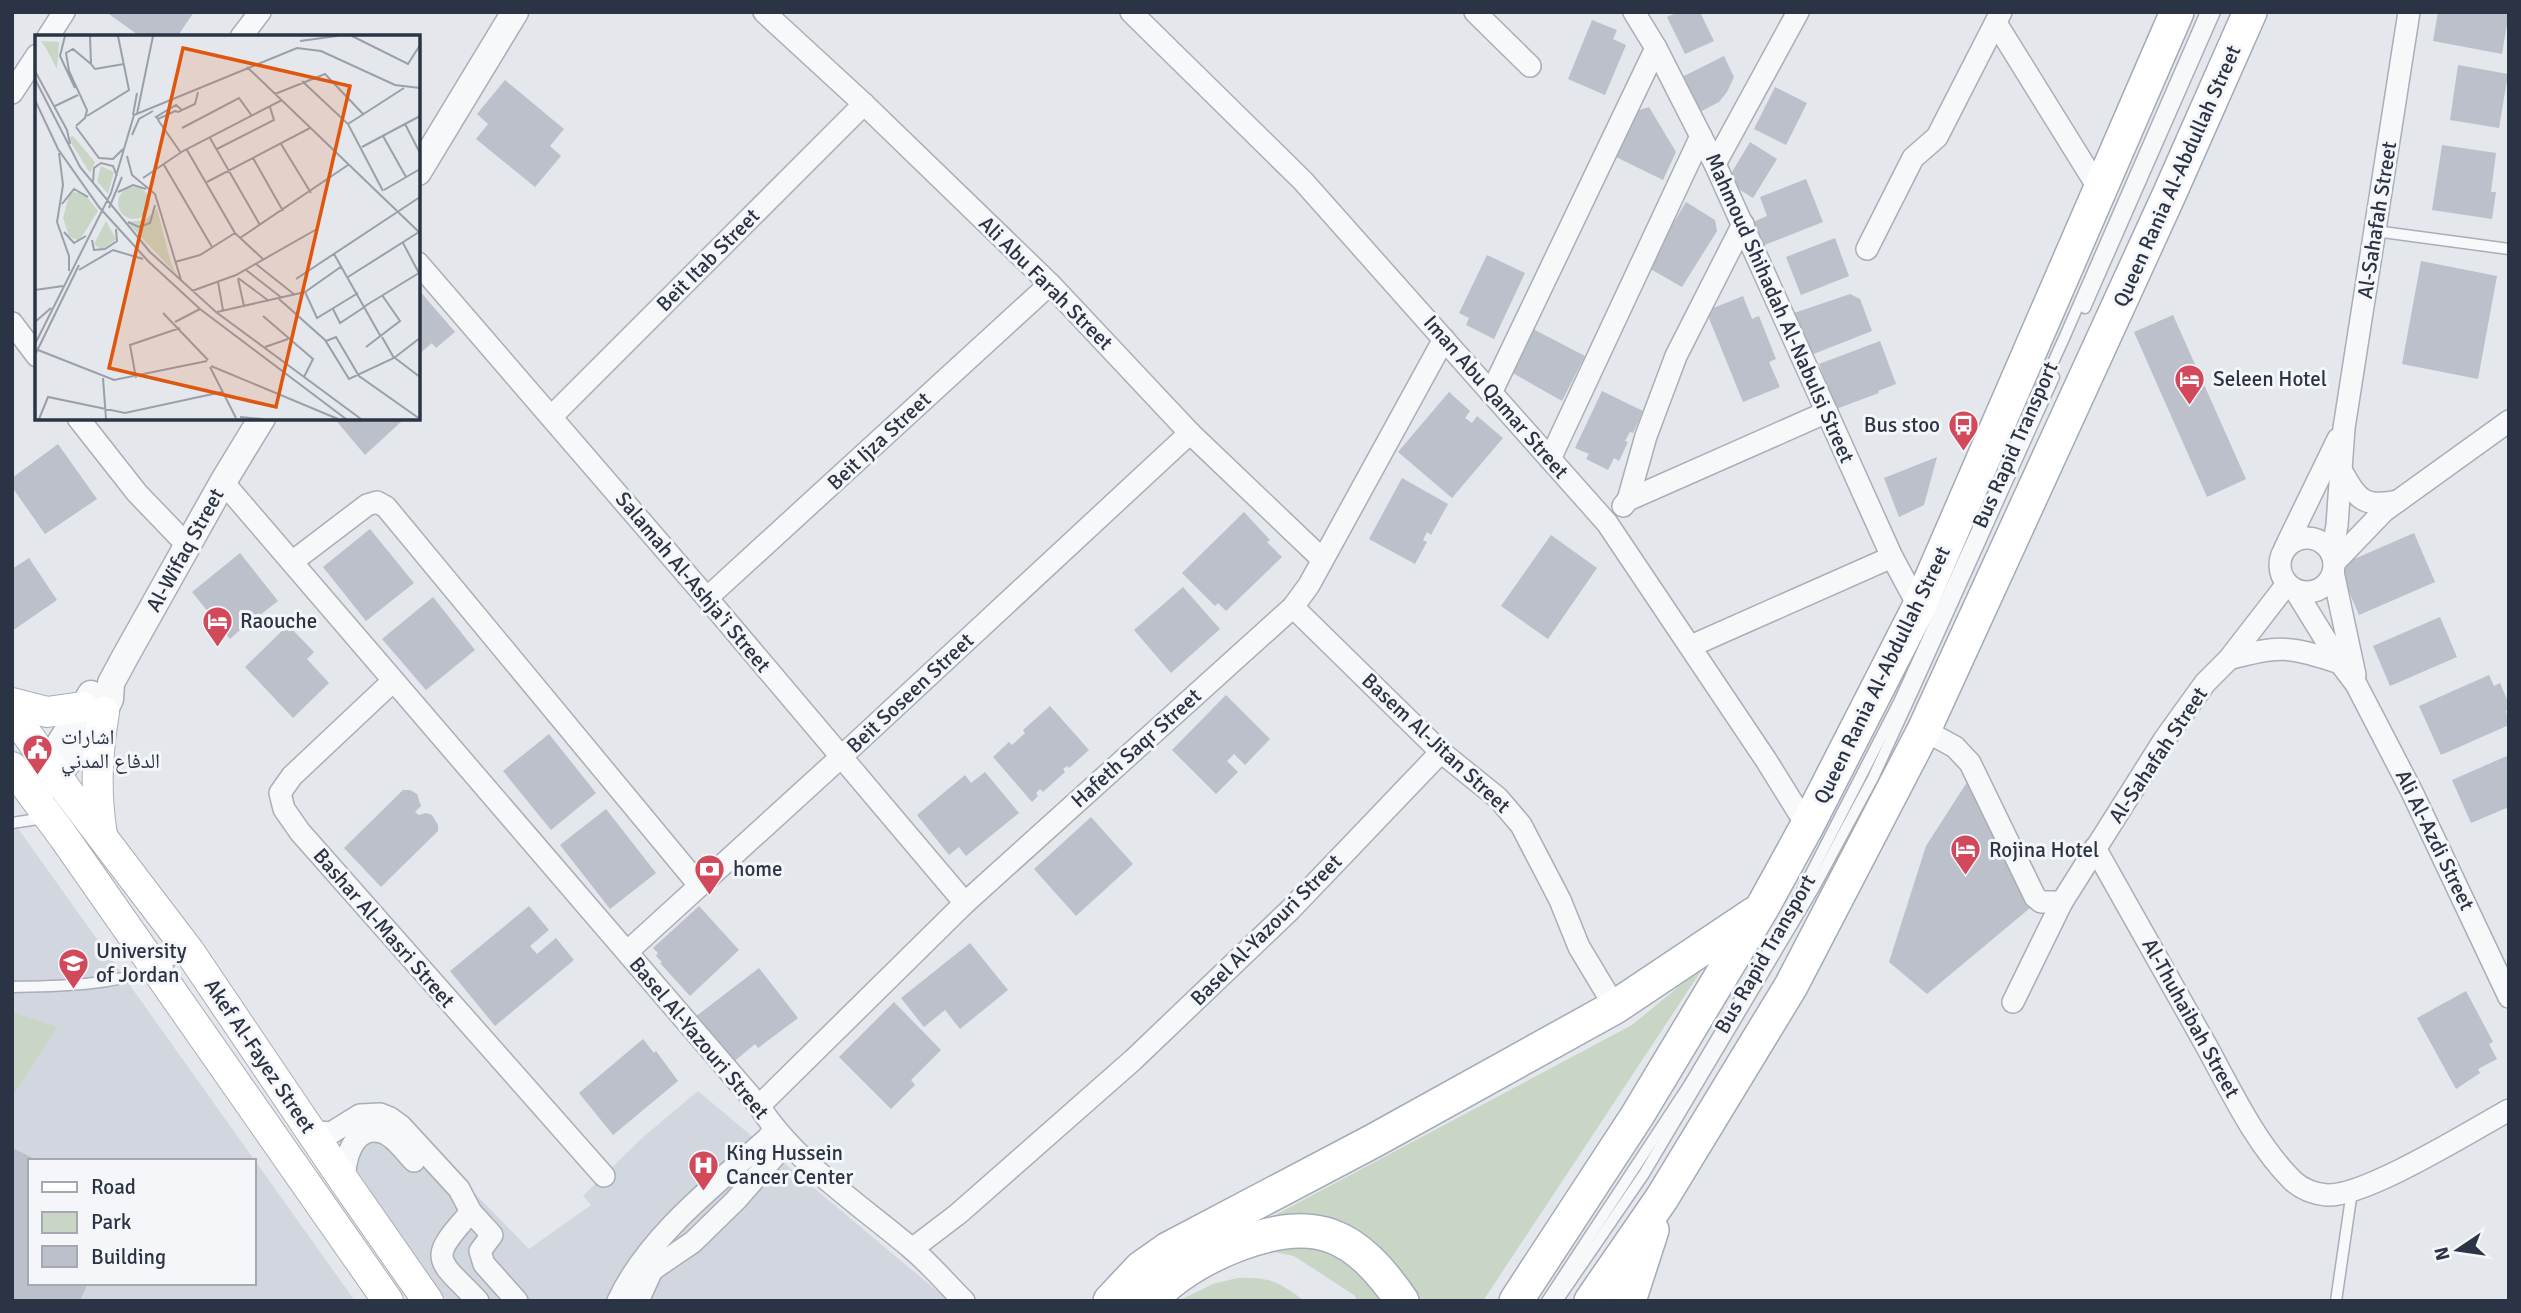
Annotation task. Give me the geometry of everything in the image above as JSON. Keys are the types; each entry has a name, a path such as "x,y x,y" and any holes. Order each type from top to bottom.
{"main road":[{"name":"Queen Rania Al-Abdullah Street","path":"1516,1301 1637,1116 1762,908 1807,826 1919,607 2176,12"},
{"name":"Queen Rania Al-Abdullah Street","path":"1591,1301 1662,1198 1791,986 1924,730 2250,12"},
{"path":"12,703 47,712 93,710 97,801 103,838"},
{"name":"Akef Al-Fayez Street","path":"12,713 51,769 189,951 428,1301"},
{"name":"Akef Al-Fayez Street","path":"26,789 388,1301"},
{"path":"1110,1301 1141,1268 1168,1249 1375,1140 1615,1007 1762,908"},
{"path":"1629,1301 1662,1198"},
{"path":"1150,1301 1166,1284 1215,1253 1269,1233 1301,1229 1333,1236 1363,1254 1383,1273 1402,1301"}],"street":[{"path":"49,35 64,12"},
{"path":"243,35 260,12"},
{"path":"420,169 515,12"},
{"name":"Ali Abu Farah Street","path":"764,12 864,104 1050,284 1190,433 1322,559"},
{"name":"Iman Abu Qamar Street","path":"1131,12 1303,181 1607,523 1692,646 1807,826"},
{"path":"1475,12 1530,66"},
{"name":"Mahmoud Shihadah Al-Nabulsi Street","path":"1634,12 1656,48 1715,164 1892,557 1919,607"},
{"path":"1715,164 1798,12"},
{"name":"Al-Sahafah Street","path":"2333,563 2344,428 2409,12"},
{"path":"1998,17 2099,189"},
{"path":"1867,249 1913,158 1937,137 1998,17"},
{"path":"1491,393 1656,48"},
{"path":"12,93 35,58"},
{"name":"Beit Itab Street","path":"552,416 864,104"},
{"path":"1550,460 1701,136"},
{"path":"1628,500 1646,436 1676,356 1743,224"},
{"name":"Salamah Al-Ashja'i Street","path":"420,265 552,416 965,903"},
{"name":"Beit Ijza Street","path":"707,598 1050,284"},
{"path":"12,323 35,353"},
{"name":"Hafeth Saqr Street","path":"759,1106 965,903 1293,607 1309,585 1444,338"},
{"path":"1607,523 1628,500 1827,412"},
{"path":"80,420 137,493 187,545"},
{"name":"Al-Wifaq Street","path":"26,789 51,769 93,710 110,699 111,683 187,545 261,420"},
{"path":"2391,506 2307,538 2295,540 2285,548 2279,566 2291,587 2304,593 2322,588 2333,563 2391,506 2508,425"},
{"name":"Al-Sahafah Street","path":"2285,548 2344,428"},
{"name":"Beit Soseen Street","path":"628,951 1190,433"},
{"path":"2340,468 2348,484 2365,502 2391,506"},
{"name":"Basel Al-Yazouri Street","path":"223,482 628,951 759,1106 780,1135 850,1200 912,1249 958,1214 1133,1060 1290,910 1441,752"},
{"path":"292,562 368,505 376,502 386,507 699,885"},
{"path":"2307,538 2325,544 2333,563"},
{"path":"1692,646 1892,557"},
{"name":"Ali Al-Azdi Street","path":"2333,563 2357,684"},
{"name":"Al-Sahafah Street","path":"2013,1002 2062,902 2178,719 2206,683 2291,587"},
{"name":"Ali Al-Azdi Street","path":"2291,587 2340,663 2357,684 2509,998"},
{"name":"Basem Al-Jitan Street","path":"1293,607 1441,752 1498,798 1521,825 1560,900 1579,947 1615,1007"},
{"path":"2229,659 2270,648 2291,648 2340,663"},
{"name":"Bashar Al-Masri Street","path":"393,681 292,776 280,793 284,809 309,843 604,1176"},
{"path":"1924,730 1955,747 1970,763 2035,897 2041,902 2062,902"},
{"name":"Al-Thuhaibah Street","path":"2095,848 2241,1108 2270,1154 2295,1182 2310,1192 2329,1195 2352,1191"},
{"path":"2352,1191 2382,1178 2509,1110"},
{"path":"306,1125 318,1132 331,1133 360,1115 380,1114 401,1126 459,1189 471,1212 492,1236 480,1251 484,1264 517,1301"},
{"path":"345,1182 345,1160 351,1146 364,1135 382,1132 392,1138 450,1199 471,1212"},
{"path":"618,1301 642,1259 699,1199 768,1138 780,1135"},
{"path":"638,1301 652,1269 693,1242 736,1200 780,1135"},
{"path":"471,1212 447,1239 441,1256 443,1265 478,1301"},
{"path":"912,1249 964,1301"}],"lane":[{"name":"Bus Rapid Transport","path":"1547,1301 1689,1085 1787,920 1899,702 2065,336 2206,12"},
{"name":"Bus Rapid Transport","path":"1557,1301 1644,1174 1715,1057 1814,888 1872,778 2000,500 2215,12"},
{"path":"2375,231 2509,249"},
{"path":"12,822 26,789"},
{"path":"12,987 83,985 115,981 155,968 189,951"},
{"path":"2336,1301 2352,1191"}],"shaded area":[{"name":"University of Jordan","path":"12,820 254,1159 28,1159 28,1285 256,1285 256,1162 355,1301 12,1301"},
{"name":"King Hussein Cancer Center","path":"698,1091 949,1301 441,1301 338,1150 340,1139 382,1108 400,1112 429,1147 529,1249 591,1205 583,1196 641,1139"}],"green space":[{"path":"1705,965 1483,1301 1358,1301 1354,1295 1294,1256 1264,1250 1247,1230 1632,1025"},
{"path":"12,1012 57,1027 12,1097"},
{"path":"1237,1278 1257,1278 1273,1282 1304,1301 1178,1301 1213,1284"}],"building":[{"path":"106,12 194,12 178,35 138,35"},
{"path":"1678,12 1700,12 1714,41 1685,54 1667,17"},
{"path":"2438,12 2509,12 2502,54 2433,41"},
{"path":"1592,20 1617,30 1613,39 1626,45 1605,95 1568,79"},
{"path":"1724,56 1734,77 1719,102 1698,113 1680,78"},
{"path":"2458,65 2508,74 2499,128 2450,120"},
{"path":"505,80 564,129 550,146 561,156 535,187 476,139 488,124 477,114"},
{"path":"1775,87 1807,103 1786,145 1754,129"},
{"path":"1649,107 1676,152 1663,180 1610,154 1630,113"},
{"path":"1750,142 1777,159 1753,198 1732,185 1729,177"},
{"path":"2442,145 2496,153 2491,192 2496,192 2492,219 2432,210"},
{"path":"1806,179 1823,222 1762,246 1753,222 1767,216 1760,197"},
{"path":"1686,202 1715,220 1717,231 1682,287 1647,267"},
{"path":"1835,238 1849,276 1801,295 1786,257"},
{"path":"1487,255 1525,273 1494,339 1466,325 1469,318 1459,313"},
{"path":"2421,261 2497,276 2478,379 2402,364"},
{"path":"420,291 455,332 436,348 432,343 420,353"},
{"path":"1850,294 1860,299 1872,331 1811,355 1794,313"},
{"path":"1743,296 1752,319 1759,316 1776,359 1769,362 1780,387 1743,402 1706,311"},
{"name":"Seleen Hotel","path":"2173,315 2246,479 2207,497 2134,332"},
{"path":"1533,329 1585,356 1562,401 1511,372"},
{"path":"1880,341 1896,384 1836,409 1819,364"},
{"path":"1602,391 1643,411 1633,433 1630,432 1625,441 1628,442 1619,461 1614,458 1608,470 1586,459 1589,454 1575,448"},
{"path":"1449,392 1470,411 1465,418 1472,423 1477,416 1503,438 1452,498 1398,452"},
{"path":"336,420 401,420 402,421 365,455"},
{"path":"58,444 97,499 45,534 12,487 12,478"},
{"path":"1937,457 1924,505 1899,517 1884,478"},
{"path":"1402,478 1448,504 1431,535 1427,532 1423,540 1427,542 1415,564 1369,539"},
{"path":"1244,512 1282,557 1226,611 1218,603 1215,606 1182,573"},
{"path":"370,529 414,583 366,621 323,567"},
{"path":"2414,533 2435,582 2359,615 2338,566"},
{"path":"1551,535 1597,568 1548,639 1501,606"},
{"path":"240,553 278,601 260,615 259,613 230,639 192,592"},
{"path":"29,558 57,600 12,631 12,569"},
{"path":"1183,587 1220,629 1171,673 1134,630"},
{"path":"433,597 475,650 426,690 382,639"},
{"path":"2440,617 2457,657 2390,686 2373,646"},
{"path":"288,625 314,652 307,659 329,683 293,718 245,667"},
{"path":"2489,675 2494,686 2500,683 2509,704 2509,710 2506,711 2509,725 2441,755 2419,706"},
{"path":"1226,695 1270,739 1245,765 1234,754 1227,761 1238,772 1216,794 1172,750"},
{"path":"1050,706 1089,750 1069,768 1067,766 1063,769 1065,772 1043,792 1040,789 1032,802 993,757 1009,742 1012,745 1025,733 1023,730"},
{"path":"549,734 596,793 551,830 503,771"},
{"path":"2509,755 2509,807 2471,823 2452,780"},
{"path":"985,772 1019,813 966,856 959,847 949,855 917,815 965,775 971,783"},
{"name":"Rojina Hotel","path":"1971,776 2030,908 1927,994 1889,962 1926,846"},
{"path":"403,790 417,794 421,806 415,812 419,815 432,815 438,825 438,831 381,887 344,848"},
{"path":"606,809 656,873 610,909 560,845"},
{"path":"1091,817 1133,864 1076,916 1034,869"},
{"path":"529,906 549,930 530,946 537,954 556,938 574,960 495,1026 450,971"},
{"path":"699,906 739,950 690,996 660,963 662,962 656,956 658,953 653,948"},
{"path":"970,943 1008,990 960,1029 945,1010 924,1027 901,998"},
{"path":"759,968 798,1018 758,1048 755,1044 731,1064 695,1017"},
{"path":"2466,991 2493,1042 2489,1044 2497,1059 2478,1069 2480,1073 2456,1089 2417,1018"},
{"path":"894,1002 941,1050 911,1080 915,1085 891,1109 839,1057"},
{"path":"643,1039 654,1053 656,1051 678,1081 613,1135 579,1093"},
{"path":"12,1148 35,1159 28,1159 28,1285 87,1285 80,1301 12,1301"}],"place":[{"name":"Seleen Hotel","path":"2190,406"},
{"name":"Bus stoo","path":"1963,452"},
{"name":"Raouche","path":"217,648"},
{"name":"اشارات الدفاع المدني","path":"38,776"},
{"name":"Rojina Hotel","path":"1966,877"},
{"name":"home","path":"710,896"},
{"name":"University of Jordan","path":"73,990"},
{"name":"King Hussein Cancer Center","path":"703,1192"}]}
